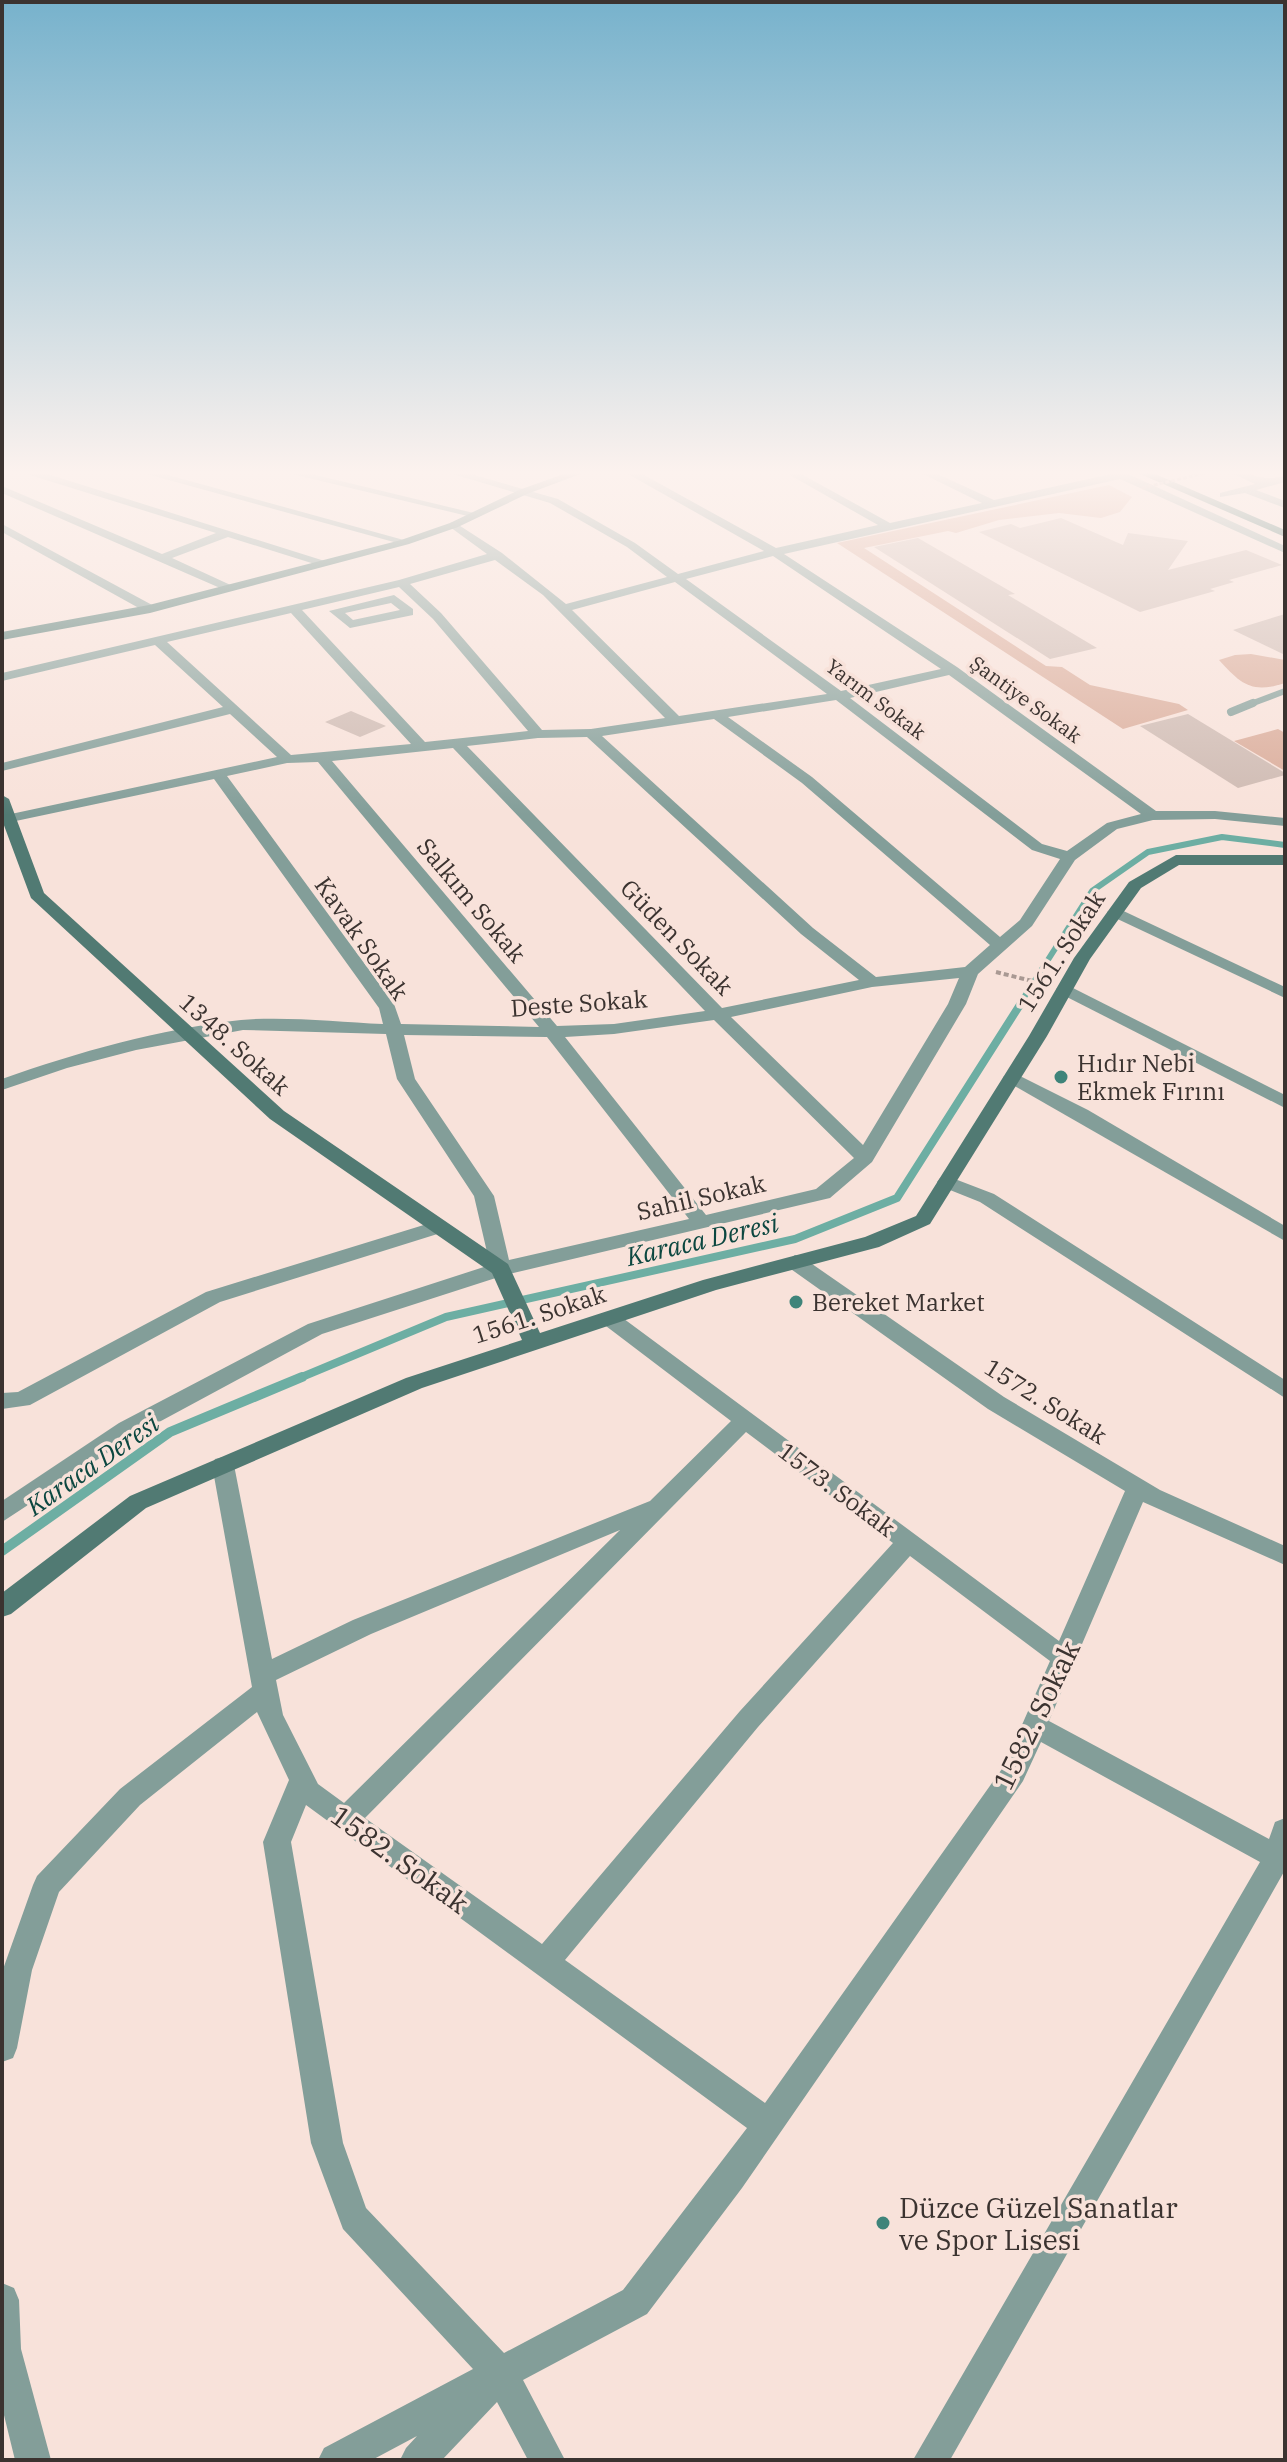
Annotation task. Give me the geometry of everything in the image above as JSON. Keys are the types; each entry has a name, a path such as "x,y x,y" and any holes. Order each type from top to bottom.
{"street":[{"path":"107,585 150,609"},
{"path":"224,585 231,588"},
{"path":"2,636 150,609 243,585"},
{"path":"2,677 394,585"},
{"path":"404,585 437,616 538,734"},
{"path":"535,585 563,608 675,720"},
{"path":"563,608 651,585"},
{"name":"Yarım Sokak","path":"689,585 1037,847 1069,857"},
{"name":"Şantiye Sokak","path":"824,585 952,670 1153,816"},
{"path":"353,594 363,605"},
{"path":"324,643 380,624 409,612 394,599 335,611 350,624 380,624 437,616"},
{"path":"403,606 422,602"},
{"path":"293,608 422,747"},
{"path":"309,625 342,618"},
{"path":"156,639 287,759"},
{"path":"11,818 287,759 458,745 538,734 591,733 839,696 952,670"},
{"path":"2,767 232,709"},
{"path":"716,714 807,780 1001,946"},
{"path":"591,733 807,931 872,982"},
{"name":"Güden Sokak","path":"458,745 718,1014 865,1158"},
{"name":"Salkım Sokak","path":"322,758 552,1032 703,1224"},
{"name":"Kavak Sokak","path":"218,774 388,1008 406,1079 484,1196 501,1269"},
{"name":"1348. Sokak","path":"2,799 37,895 277,1115 501,1269"},
{"name":"Sahil Sokak","path":"2,1513 127,1429 315,1329 501,1269 823,1194 865,1158 957,1004 973,970 1026,923 1069,857 1112,826 1153,816 1215,815 1285,822"},
{"name":"1561. Sokak","path":"2,1607 138,1502 414,1383 710,1285 872,1242 923,1220 1082,958 1135,885 1176,860 1285,860"},
{"path":"1115,912 1285,993"},
{"name":"Deste Sokak","path":"2,1085 61,1064 188,1033 243,1025 552,1032 614,1029 718,1014 872,982 973,970"},
{"path":"1065,989 1285,1102"},
{"path":"1012,1077 1063,1102 1202,1189 1285,1235"},
{"path":"947,1182 987,1198 1285,1390"},
{"path":"2,1401 22,1399 213,1297 440,1226"},
{"name":"1572. Sokak","path":"795,1262 996,1403 1138,1487 1285,1556"},
{"path":"501,1269 534,1343"},
{"name":"1573. Sokak","path":"609,1318 1065,1659"},
{"path":"346,1819 745,1420"},
{"name":"1582. Sokak","path":"223,1465 270,1715 308,1792 768,2124"},
{"name":"1582. Sokak","path":"336,2460 635,2302 768,2124 1014,1773 1138,1487"},
{"path":"2,2048 17,1970 47,1885 130,1797 264,1682 362,1627 659,1505"},
{"path":"544,1963 749,1719 908,1542"},
{"path":"931,2460 1281,1844 1035,1726"},
{"path":"302,1781 277,1842 327,2143 354,2218 501,2374 547,2460"},
{"path":"2,2300 4,2349 33,2460"},
{"path":"418,2460 501,2374"}],"lane":[{"path":"1231,712 1285,691"}],"path":[{"path":"973,970 1065,989"}],"shaded area":[{"path":"901,585 921,585 1046,666 1062,667 1090,685 1179,704 1188,710 1123,729"},
{"path":"1251,654 1285,660 1285,683 1263,687 1248,685 1219,660"},
{"path":"1278,729 1285,733 1285,771 1234,741"}],"building":[{"path":"934,585 999,585 1015,594 1008,595 1097,648 1050,659"},
{"path":"1085,585 1224,585 1210,589 1215,591 1140,612"},
{"path":"1285,614 1285,655 1233,630"},
{"path":"351,711 386,726 360,737 325,722"},
{"path":"1188,714 1285,775 1238,788 1140,726"}],"waterway":[{"name":"Karaca Deresi","path":"1021,1002 1092,891 1148,852 1222,837 1285,845"},
{"name":"Karaca Deresi","path":"297,1379 446,1317 795,1239 897,1198 1023,1000"},
{"name":"Karaca Deresi","path":"2,1551 170,1432 302,1377"}],"place":[{"name":"Hıdır Nebi Ekmek Fırını","path":"1061,1077"},
{"name":"Bereket Market","path":"796,1302"},
{"name":"Düzce Güzel Sanatlar ve Spor Lisesi","path":"883,2223"}]}
